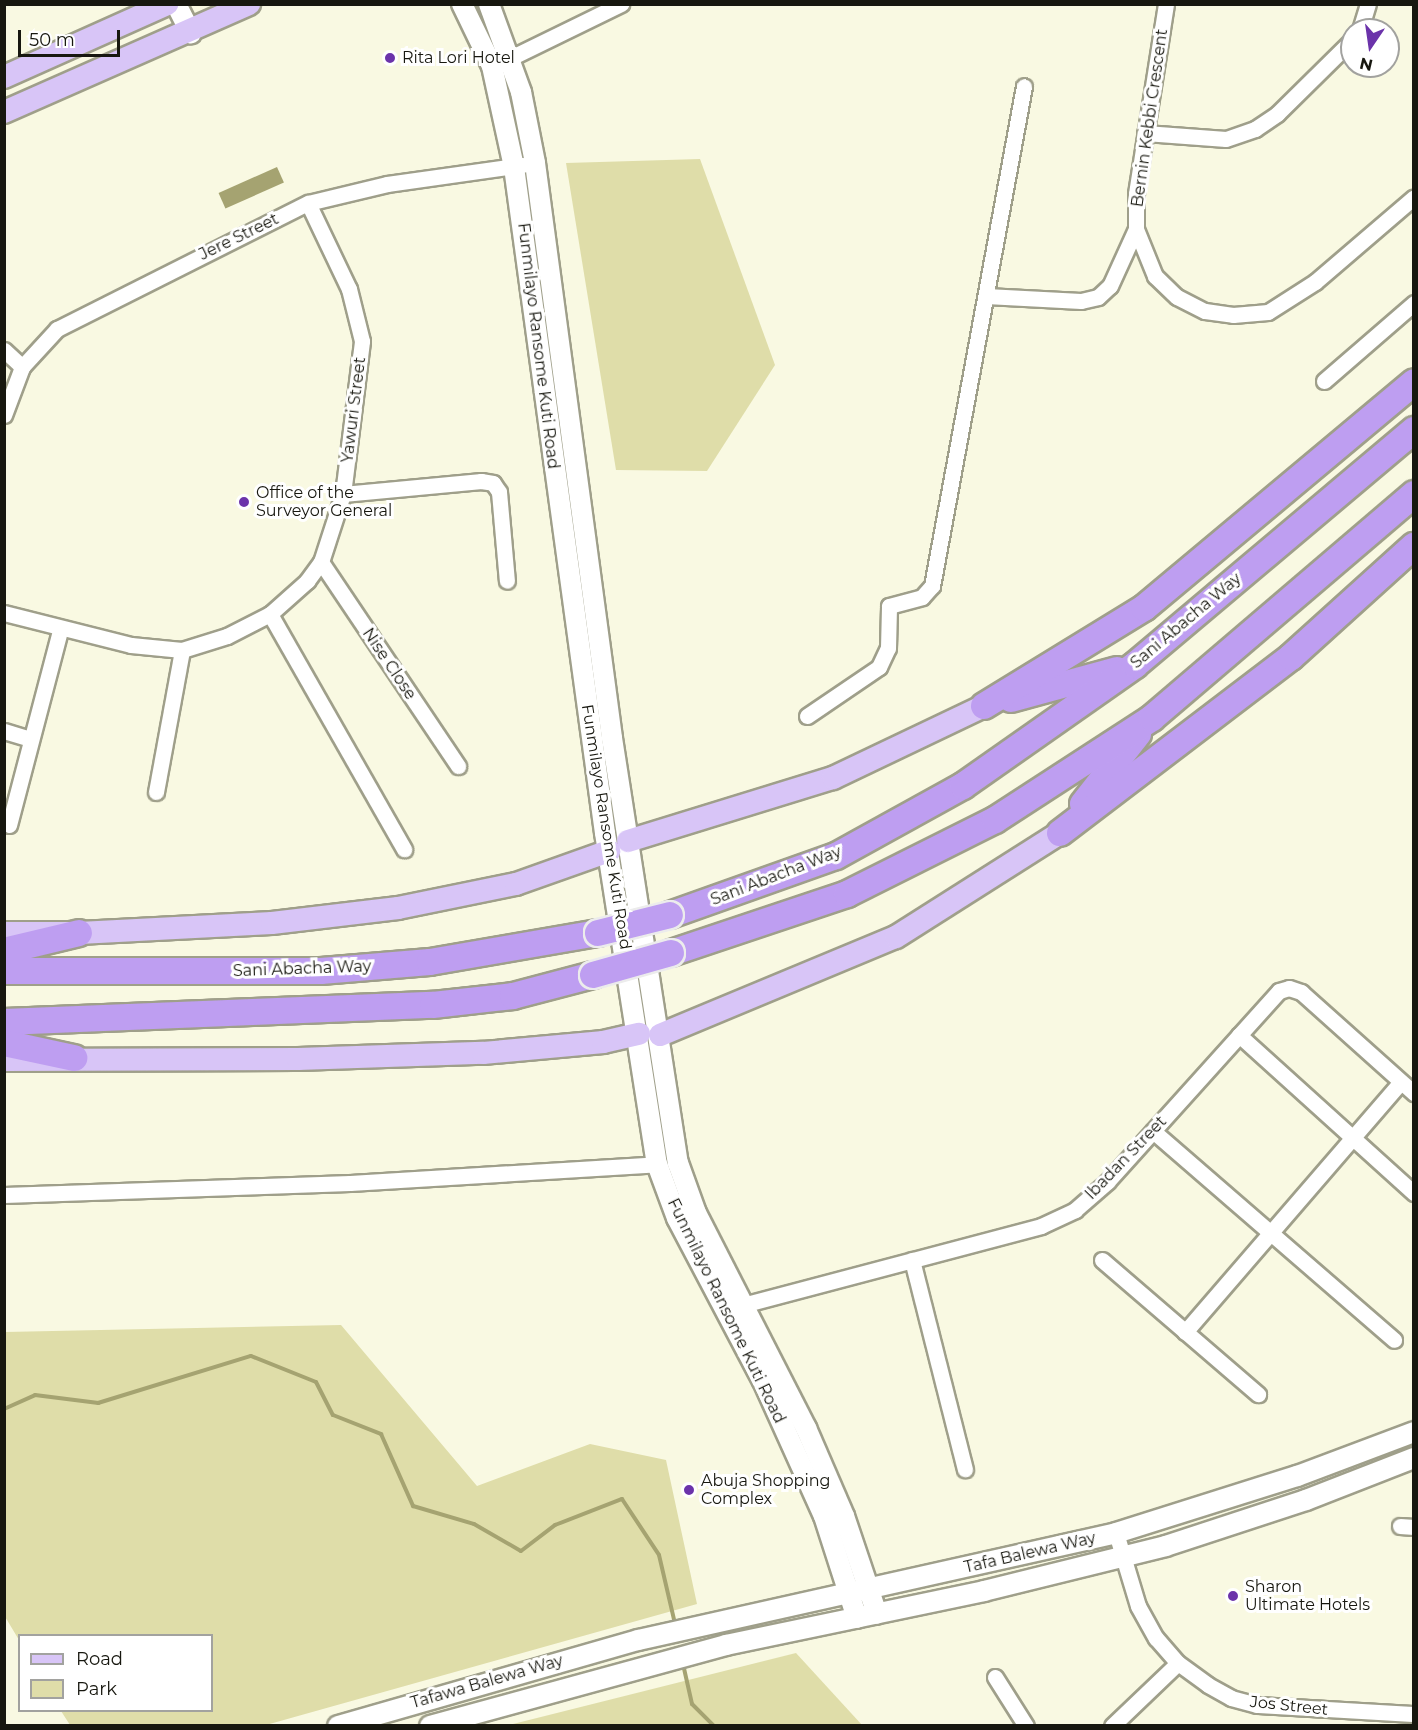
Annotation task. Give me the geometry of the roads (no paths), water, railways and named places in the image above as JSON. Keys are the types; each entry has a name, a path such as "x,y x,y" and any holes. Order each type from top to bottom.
{"highway":[{"path":"984,706 1144,608 1413,382"},
{"path":"1364,470 1413,411"},
{"name":"Sani Abacha Way","path":"4,971 321,971 430,962 598,933 670,915 836,856 963,786 1135,665 1413,430"},
{"path":"4,1022 433,1005 513,996 671,953 847,894 995,820 1152,718 1413,494"},
{"path":"1060,833 1291,657 1413,546"},
{"path":"984,706 1135,665"},
{"path":"1060,833 1152,718"},
{"path":"4,951 79,933"},
{"path":"4,1043 74,1058"}],"main road":[{"path":"4,77 167,4"},
{"path":"4,112 191,33 216,12 249,4"},
{"path":"4,933 79,933 272,923 398,908 516,884 618,846 833,778 984,706"},
{"path":"4,1060 298,1059 483,1053 603,1042 649,1034 896,937 1060,833"}],"street":[{"path":"176,4 191,33"},
{"name":"Funmilayo Ransome Kuti Road","path":"462,4 492,66 514,166 618,846 649,1034 678,1163 696,1213 824,1516 857,1618"},
{"name":"Funmilayo Ransome Kuti Road","path":"489,4 511,59 535,163 618,846"},
{"path":"492,66 511,59 621,4"},
{"name":"Bernin Kebbi Crescent","path":"1166,4 1136,194 1136,229 1155,276 1178,297 1205,311 1233,315 1268,312 1315,282 1413,197"},
{"path":"1145,133 1226,139 1255,129 1277,114 1340,52"},
{"path":"807,716 879,667 888,648 889,606 922,597 932,586 1024,86"},
{"name":"Jere Street","path":"4,415 22,367 57,329 308,203 387,184 535,163"},
{"name":"Yawuri Street","path":"4,613 60,630 131,645 182,650 227,636 270,614 307,581 321,562 343,494 362,341 350,289 308,203"},
{"path":"986,296 1081,301 1098,297 1110,286 1136,229"},
{"path":"1324,381 1413,303"},
{"path":"4,350 22,367"},
{"path":"343,494 481,481 493,483 499,492 507,581"},
{"name":"Nise Close","path":"321,562 458,766"},
{"path":"270,614 404,849"},
{"path":"9,825 60,630"},
{"path":"156,792 182,650"},
{"path":"4,731 31,739"},
{"name":"Ibadan Street","path":"735,1307 1041,1226 1075,1210 1107,1182 1278,991 1289,988 1301,992 1413,1094"},
{"name":"Funmilayo Ransome Kuti Road","path":"649,1034 657,1164 677,1218 735,1307 806,1428 870,1588 877,1614"},
{"path":"1239,1035 1413,1193"},
{"path":"1185,1332 1401,1082"},
{"path":"1153,1131 1394,1340"},
{"path":"4,1195 350,1183 657,1164"},
{"path":"912,1260 964,1469"},
{"path":"1102,1260 1258,1394"},
{"name":"Tafa Balewa Way","path":"638,1640 1116,1533 1234,1497 1413,1432"},
{"name":"Tafa Balewa Way","path":"645,1665 1122,1558 1226,1528 1413,1458"},
{"name":"Jos Street","path":"1116,1533 1138,1606 1156,1638 1178,1663 1231,1698 1353,1719 1413,1714"},
{"name":"Tafawa Balewa Way","path":"338,1725 638,1640"},
{"path":"1112,1725 1178,1663"},
{"name":"Tafawa Balewa Way","path":"430,1725 645,1665"},
{"path":"995,1677 1026,1725"}],"waterway":[{"path":"4,1409 35,1395 98,1403 251,1356 316,1382 333,1415 381,1434 413,1506 474,1524 521,1551 555,1525 622,1499 659,1555 675,1624"},
{"path":"683,1664 692,1704 714,1726"}],"place":[{"name":"Rita Lori Hotel","path":"390,58"},
{"name":"Office of the Surveyor General","path":"244,502"},
{"name":"Abuja Shopping Complex","path":"689,1490"},
{"name":"Sharon Ultimate Hotels","path":"1233,1596"}]}
